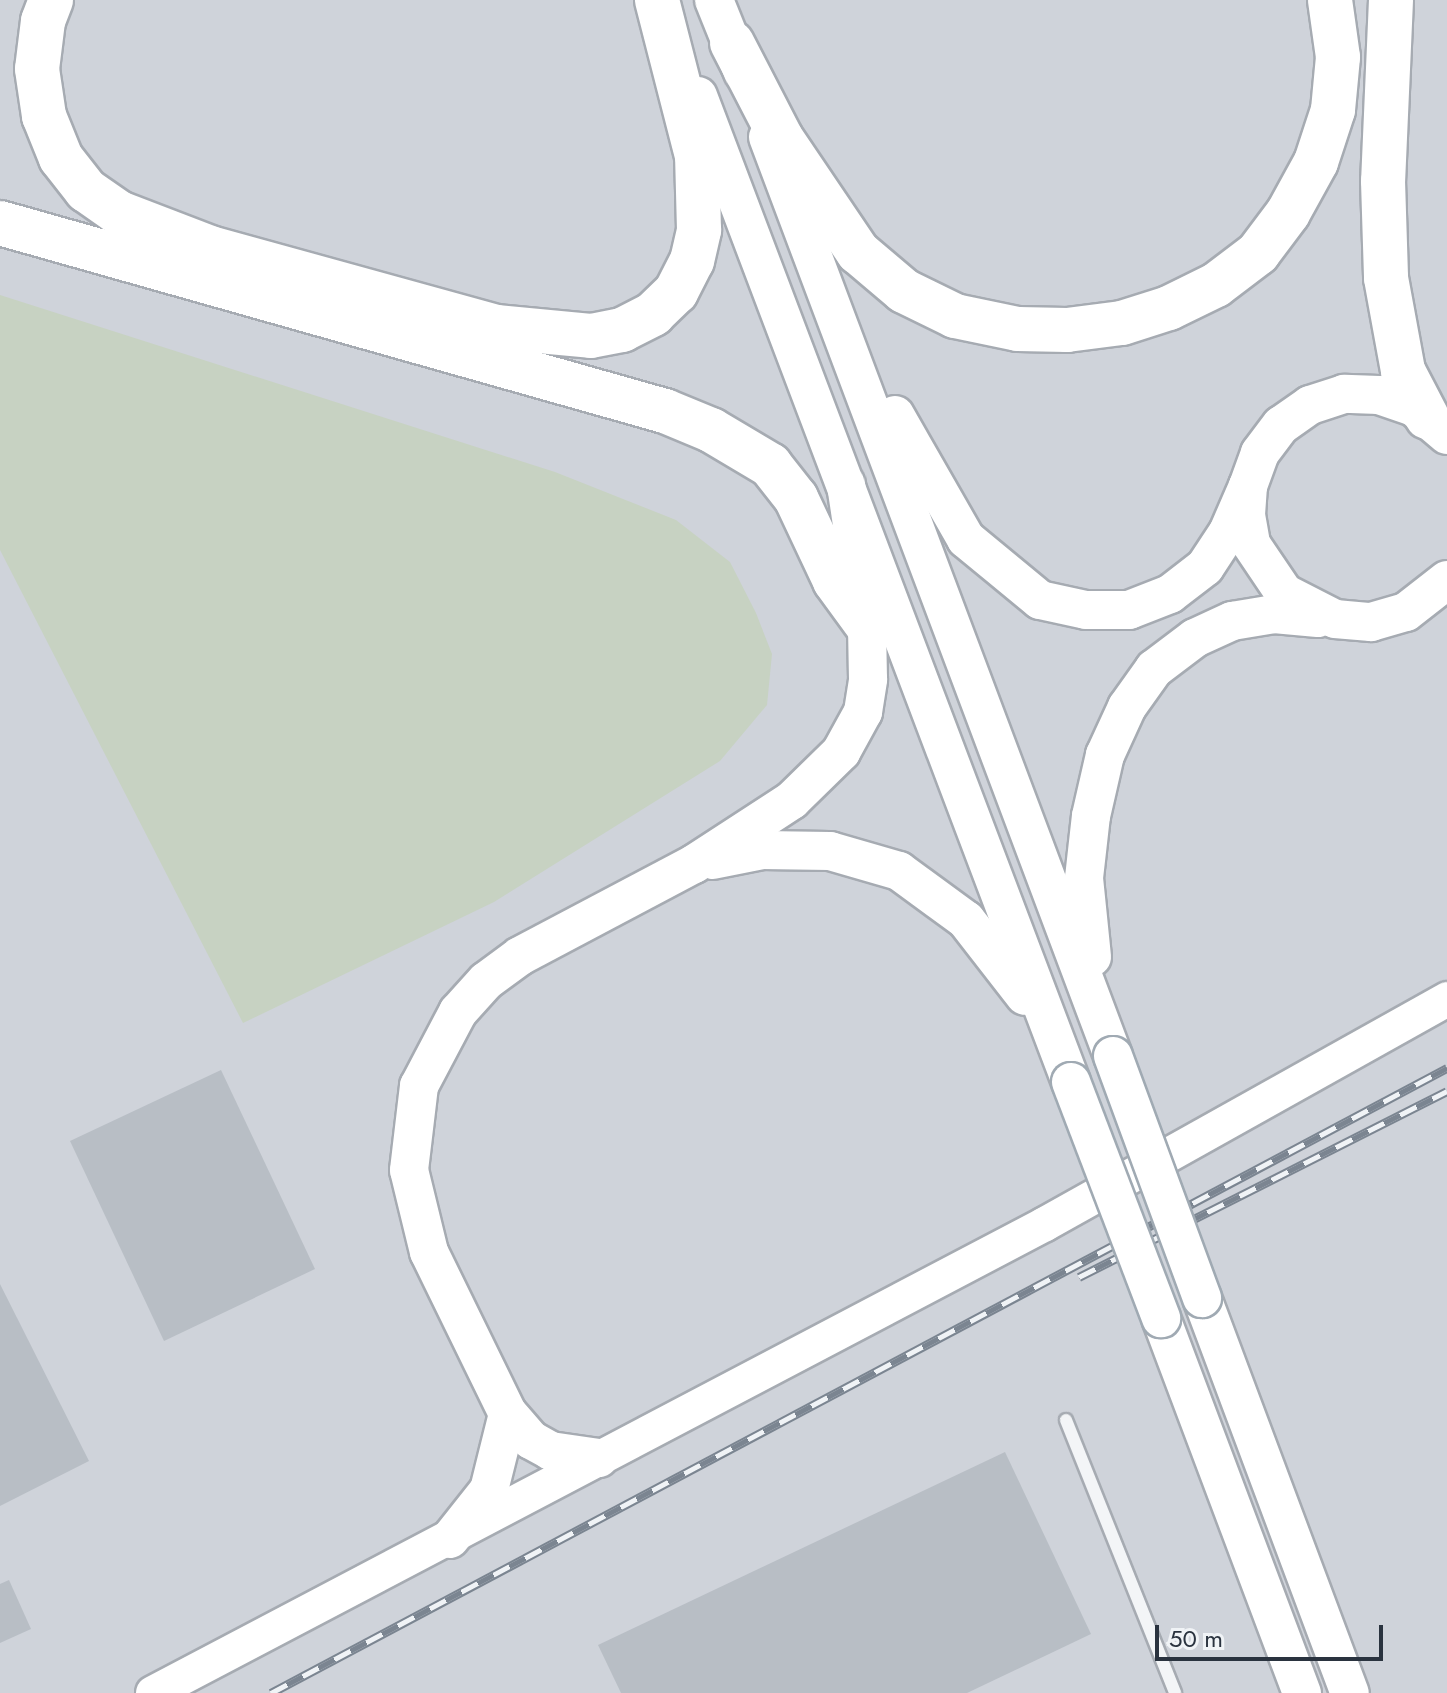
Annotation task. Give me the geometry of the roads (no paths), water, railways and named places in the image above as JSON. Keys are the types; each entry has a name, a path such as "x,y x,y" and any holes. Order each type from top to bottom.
{"highway":[{"path":"51,0 43,21 37,69 44,116 61,158 86,190 119,213 210,248 496,327 591,336 622,330 653,314 676,292 692,261 699,230 697,156 660,0"},
{"path":"732,43 788,150 858,252 904,291 955,316 1018,329 1067,330 1122,323 1169,308 1216,285 1258,253 1288,213 1316,162 1333,110 1338,57 1330,0"},
{"path":"1391,0 1383,181 1386,278 1403,371 1437,426"},
{"path":"0,223 665,411 711,430 770,465 796,498 835,581 867,625"}],"main road":[{"path":"660,0 1302,1693"},
{"path":"714,0 1096,1003 1202,1298 1350,1693"},
{"path":"824,283 966,539 1040,600 1086,610 1129,610 1170,594 1205,567 1267,443 1281,425 1310,405 1344,394 1379,395 1437,426"},
{"path":"599,1458 551,1451 531,1440 508,1414 429,1252 415,1212 410,1156 419,1086 450,1024 486,981 520,956 694,864 792,800 841,752 863,712 867,625 846,485"},
{"path":"1248,486 1251,544 1265,570 1284,593 1335,619"},
{"path":"1096,1003 1086,862 1105,755 1127,707 1154,669 1195,638 1232,621 1274,614 1371,622 1406,612 1447,580"},
{"path":"867,625 934,717"},
{"path":"694,864 797,849 866,858 899,871 966,920 1007,969 1065,1066"},
{"path":"450,1539 489,1490 508,1414"}],"street":[{"path":"1406,612 1447,605"},
{"path":"153,1693 1045,1224 1447,999"}],"lane":[{"path":"1066,1420 1175,1693"}],"railway":[{"path":"271,1693 1447,1068"},
{"path":"1079,1277 1447,1091"}]}
